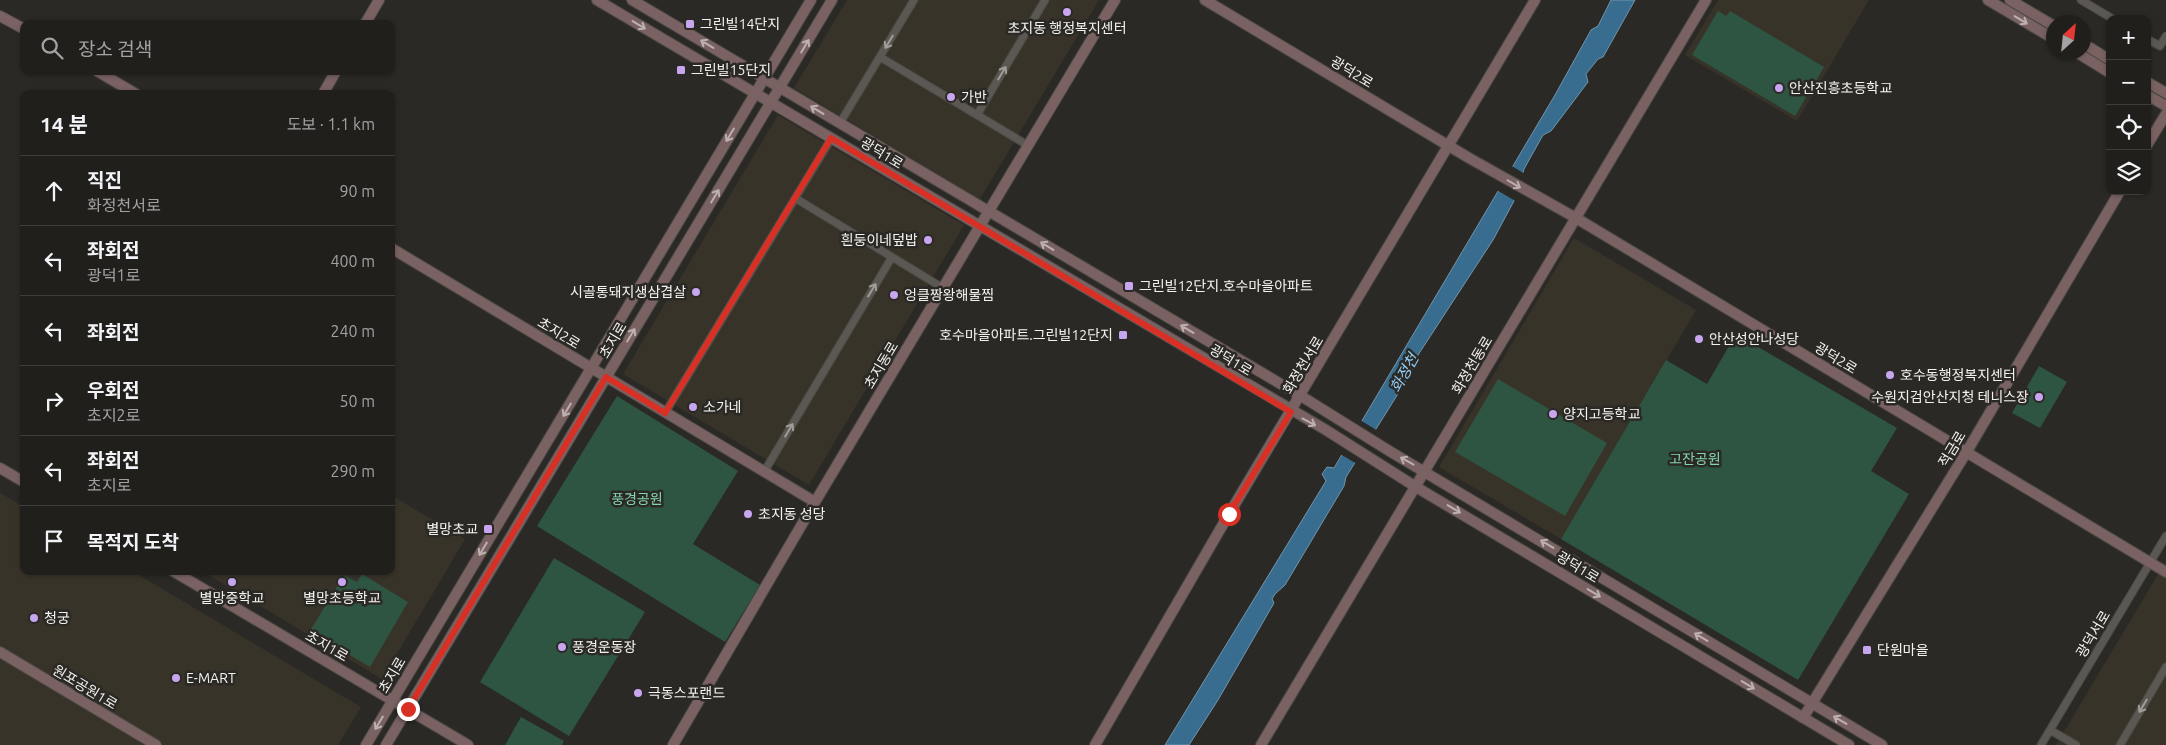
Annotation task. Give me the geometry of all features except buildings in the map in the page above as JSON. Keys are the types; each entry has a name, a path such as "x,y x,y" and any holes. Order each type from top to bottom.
{"street":[{"path":"367,20 379,0"},
{"name":"광덕1로","path":"597,0 1291,412 1326,430 1416,486 1849,745"},
{"name":"광덕1로","path":"632,0 1300,396 1333,418 1425,471 1882,745"},
{"name":"초지로","path":"366,745 811,0"},
{"name":"초지로","path":"386,745 832,0"},
{"path":"840,123 914,0"},
{"path":"977,115 1045,0"},
{"name":"초지동로","path":"673,745 815,502 1115,0"},
{"name":"광덕2로","path":"1205,0 1485,167 1576,218 2166,572"},
{"name":"화정천서로","path":"1095,745 1535,0"},
{"name":"화정천동로","path":"1261,745 1706,0"},
{"path":"1988,0 2046,34"},
{"path":"2010,0 2046,21"},
{"path":"2081,0 2106,15"},
{"path":"0,16 20,28"},
{"path":"2151,41 2160,46 2166,36"},
{"path":"2091,48 2106,58"},
{"path":"880,57 1029,146"},
{"path":"2089,60 2106,71"},
{"path":"104,75 129,90"},
{"path":"325,90 334,75"},
{"path":"2151,84 2166,93"},
{"path":"2151,97 2166,106"},
{"path":"2151,139 2166,114"},
{"path":"665,413 831,138"},
{"name":"적금로","path":"1804,718 1966,453 2118,195"},
{"path":"795,198 943,288"},
{"name":"초지2로","path":"395,250 815,502"},
{"path":"764,472 892,257"},
{"path":"0,468 20,480"},
{"name":"광덕서로","path":"2041,745 2166,536"},
{"name":"초지1로","path":"179,575 468,745"},
{"name":"원포공원1로","path":"0,652 156,745"},
{"path":"2120,745 2166,668"},
{"path":"2050,730 2076,745"}],"shaded area":[{"path":"847,0 1099,0 980,199 794,88"},
{"name":"안산진흥초등학교","path":"1718,0 1869,0 1797,121 1685,55"},
{"path":"778,115 964,225 809,485 623,374"},
{"name":"양지고등학교","path":"1574,238 1696,310 1561,539 1439,467"},
{"path":"0,493 20,505 20,575 139,575 361,707 338,745 0,745"},
{"name":"별망초등학교","path":"395,497 465,539 382,679 209,575 395,575"},
{"path":"2166,561 2166,745 2056,745"}],"green space":[{"path":"1718,11 1726,16 1730,11 1824,67 1795,116 1692,55"},
{"name":"고잔공원","path":"1736,334 1897,428 1871,471 1909,494 1798,680 1561,539 1666,360 1707,384"},
{"name":"수원지검안산지청 테니스장","path":"2039,366 2067,382 2040,428 2012,413"},
{"path":"1498,379 1607,443 1565,516 1455,452"},
{"name":"풍경공원","path":"617,396 738,471 693,544 760,585 725,642 537,526"},
{"name":"풍경운동장","path":"554,558 645,612 569,736 480,682"},
{"path":"344,575 357,582 361,575 364,575 408,602 370,667 310,631"},
{"path":"521,717 564,741 562,745 505,745"}],"water":[{"name":"화정천","path":"1611,0 1635,0 1603,57 1598,59 1586,74 1588,82 1551,131 1543,135 1524,169 1514,201 1493,240 1418,355 1411,373 1346,477 1344,486 1285,585 1272,599 1274,603 1218,700 1189,745 1165,745 1326,481 1322,474 1327,467 1334,468 1555,95 1591,30 1598,26"}],"pier":[{"path":"1510,165 1525,174 1517,202 1495,189"},
{"path":"1360,420 1378,431 1357,464 1340,454"}],"place":[{"name":"초지동 행정복지센터","path":"1067,12"},
{"name":"그린빌14단지","path":"690,24"},
{"name":"그린빌15단지","path":"681,70"},
{"name":"안산진흥초등학교","path":"1779,88"},
{"name":"가반","path":"951,97"},
{"name":"흰둥이네덮밥","path":"928,240"},
{"name":"그린빌12단지.호수마을아파트","path":"1129,286"},
{"name":"시골통돼지생삼겹살","path":"696,292"},
{"name":"엉클짱왕해물찜","path":"894,295"},
{"name":"호수마을아파트.그린빌12단지","path":"1123,335"},
{"name":"안산성안나성당","path":"1699,339"},
{"name":"호수동행정복지센터","path":"1890,375"},
{"name":"수원지검안산지청 테니스장","path":"2039,397"},
{"name":"소가네","path":"693,407"},
{"name":"양지고등학교","path":"1553,414"},
{"name":"초지동 성당","path":"748,514"},
{"name":"별망초교","path":"488,529"},
{"name":"별망중학교","path":"232,582"},
{"name":"별망초등학교","path":"342,582"},
{"name":"청궁","path":"34,618"},
{"name":"풍경운동장","path":"562,647"},
{"name":"단원마을","path":"1867,650"},
{"name":"E-MART","path":"176,678"},
{"name":"극동스포랜드","path":"638,693"}],"route":[{"path":"408,709 606,377 665,413 831,138 1291,412 1229,514"}]}
